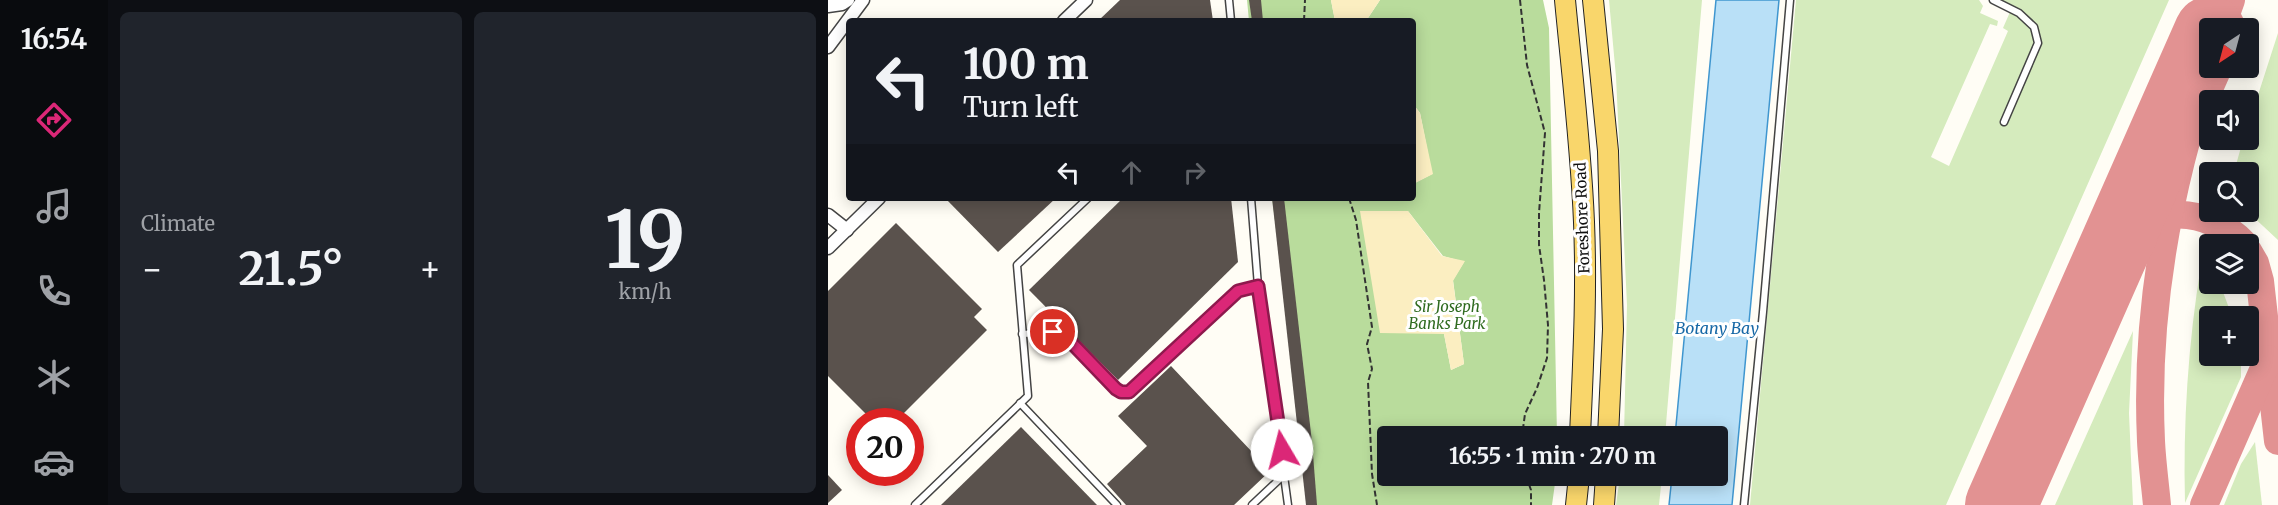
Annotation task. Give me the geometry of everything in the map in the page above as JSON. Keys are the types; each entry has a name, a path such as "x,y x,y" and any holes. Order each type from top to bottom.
{"main road":[{"name":"Foreshore Road","path":"1564,0 1580,154 1584,223 1585,329 1581,426"},
{"name":"Foreshore Road","path":"1593,0 1608,151 1613,329 1608,426"},
{"path":"1576,505 1578,486"},
{"path":"1604,505 1605,486"}],"street":[{"path":"828,6 842,4 848,0"},
{"path":"852,18 863,0"},
{"path":"1067,18 1083,1"},
{"path":"828,47 846,27"},
{"path":"828,248 876,201"},
{"path":"828,215 847,230"}],"lane":[{"path":"1229,0 1231,18"},
{"path":"1744,505 1790,0"},
{"path":"1993,0 2019,13 2034,27 2038,43 2004,122"},
{"path":"915,505 1028,396 1017,265 1085,201"},
{"path":"1251,201 1258,286 1288,505"},
{"path":"1022,334 1061,332 1116,389 1129,392 1238,291 1258,286"},
{"path":"1020,403 1117,505"},
{"path":"1252,505 1285,474"}],"path":[{"path":"1304,18 1305,0"},
{"path":"1520,0 1527,65 1545,133 1539,245 1548,325 1546,358 1524,426"},
{"path":"1350,201 1356,220 1372,327 1366,344 1372,369 1368,382 1372,474 1377,505"},
{"path":"1530,486 1531,505"}],"green space":[{"path":"1247,0 1331,0 1334,18 1249,18"},
{"name":"Sir Joseph Banks Park","path":"1380,0 1543,0 1549,28 1557,426 1377,426 1377,486 1555,486 1552,505 1312,505 1272,201 1416,201 1416,182 1432,174 1420,113 1416,108 1416,18 1368,18","holes":["1408,211 1443,256 1464,262 1453,280 1464,364 1451,370 1444,334"]},
{"path":"1609,0 1702,0 1666,426 1624,426 1627,305 1616,77"},
{"path":"1796,0 1979,0 1983,6 1980,13 1998,21 1997,26 1990,24 1931,157 1949,166 2008,31 2003,28 2010,12 2029,26 2032,31 2034,49 2001,125 2006,126 2040,47 2039,36 2032,21 2021,11 1996,0 2169,0 1946,505 1750,505"},
{"path":"2278,33 2278,240 2259,222 2259,162 2237,162 2240,150 2259,150 2259,92"},
{"path":"2199,280 2199,294 2224,294 2228,306 2199,306 2199,366 2241,366 2241,377 2185,503 2187,384"},
{"path":"2133,331 2129,413 2133,505 2055,505"},
{"path":"2255,442 2262,505 2224,505 2241,464"},
{"path":"1619,486 1661,486 1659,505 1616,505"}],"sand":[{"path":"1331,0 1380,0 1368,18 1334,18"},
{"path":"1416,108 1420,113 1433,174 1416,182"},
{"path":"1360,211 1408,211 1442,256 1465,261 1453,281 1464,364 1451,370 1444,334 1380,333"}],"water":[{"name":"Botany Bay","path":"1716,0 1779,0 1732,505 1669,505 1671,486 1728,486 1728,426 1676,426"}],"building":[{"path":"1120,0 1210,0 1213,18 1101,18"},
{"path":"1249,0 1261,0 1263,18 1252,18"},
{"path":"948,201 1053,201 998,252"},
{"path":"1120,201 1231,201 1238,262 1118,380 1029,290"},
{"path":"1272,201 1284,201 1312,442 1317,505 1306,505"},
{"path":"896,223 982,309 974,317 987,330 909,408 860,408 828,376 828,291"},
{"path":"1171,366 1270,471 1234,505 1126,505 1107,484 1147,446 1118,416"},
{"path":"1021,427 1097,505 941,505"},
{"path":"828,475 842,490 828,503"}],"taxiway":[{"path":"2225,18 2231,0"},
{"path":"2157,505 2151,449 2150,393 2156,297 2172,202 2195,108 2205,78"},
{"path":"2087,309 2111,253 2129,232 2144,222 2161,216 2197,217 2214,223 2232,234"},
{"path":"2259,277 2278,441"},
{"path":"2204,505 2268,359"}],"runway":[{"path":"2001,505 2199,57"}],"route":[{"path":"1053,332 1061,332 1116,389 1129,392 1238,291 1258,286 1282,450"}]}
